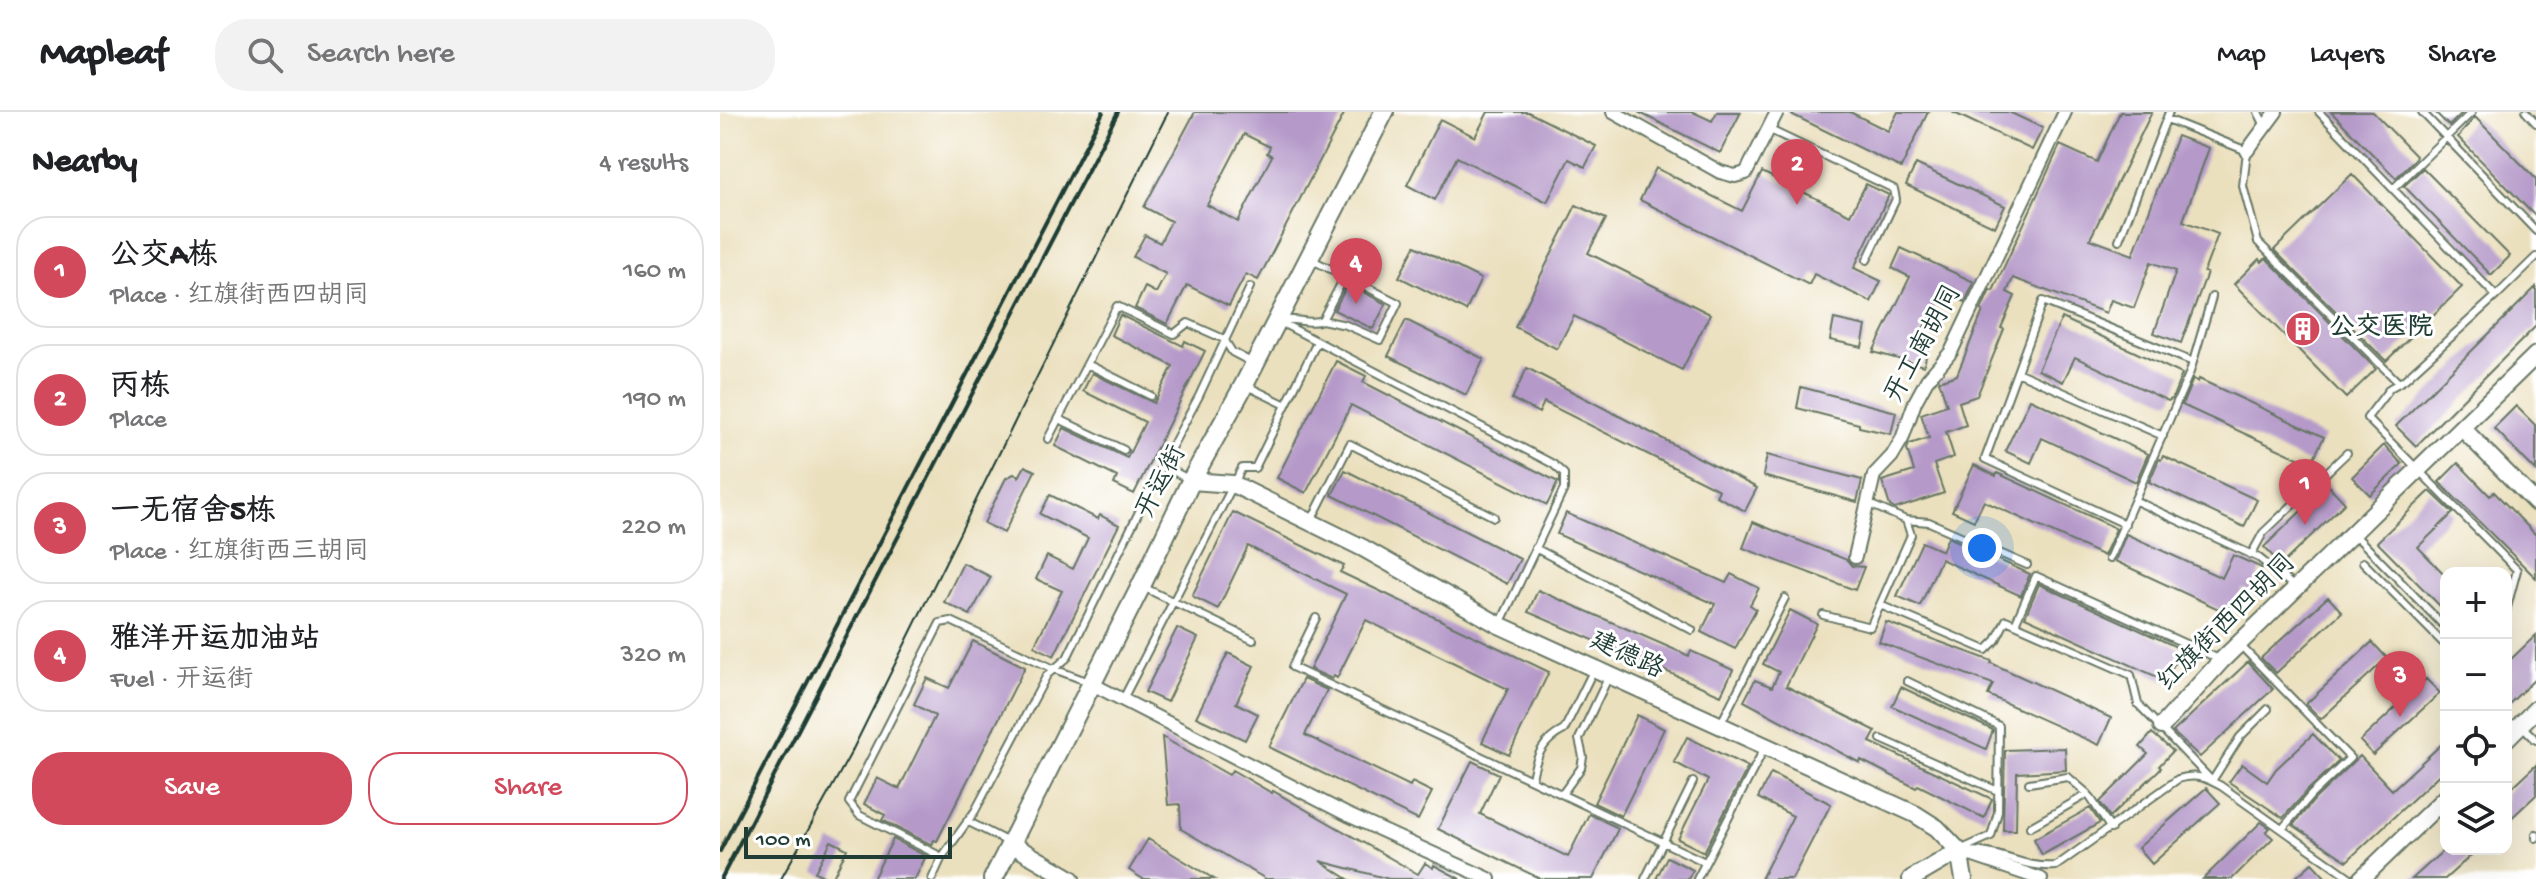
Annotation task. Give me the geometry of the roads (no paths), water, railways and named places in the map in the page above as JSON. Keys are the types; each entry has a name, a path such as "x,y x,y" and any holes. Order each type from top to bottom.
{"main road":[{"name":"开运街","path":"993,879 1191,481 1244,385 1384,112"}],"street":[{"path":"1613,112 1720,172 1735,176 1746,173 1777,112"},
{"name":"开工南胡同","path":"1855,557 1874,475 1892,456 1902,439 1915,402 1927,380 1951,352 2065,112"},
{"path":"2247,151 2276,112"},
{"name":"红旗街西四胡同","path":"2162,726 2221,661 2536,355"},
{"path":"2462,428 2536,503"},
{"name":"建德路","path":"1191,481 1233,484 1363,548 1499,625 1915,814 1937,828 1959,851 2041,879"},
{"path":"1092,684 1348,815 1489,879"},
{"path":"2512,731 2536,709"},
{"path":"2361,879 2440,803"},
{"path":"1011,844 1071,879"},
{"path":"1911,879 1959,851 1964,879"}],"lane":[{"path":"2258,112 2265,126"},
{"path":"2319,112 2496,296"},
{"path":"2422,112 2536,231"},
{"path":"2394,188 2472,112"},
{"path":"2526,112 2536,123"},
{"path":"2119,240 2168,116 2247,151 2243,186 2258,242 2399,383"},
{"path":"1768,129 1894,189 1896,199 1867,260"},
{"path":"2512,589 2517,570 2367,418 2390,388 2536,257"},
{"path":"1276,320 1296,318 1314,323 1322,320 1346,325 1380,340 1398,303 1308,258"},
{"path":"1322,320 1345,276"},
{"path":"932,879 1047,675 1067,658 1199,396 1250,287"},
{"path":"2109,559 2193,362 2212,297"},
{"path":"2125,524 1985,459 2043,301 2193,362"},
{"path":"1048,439 1117,306 1174,334 1188,323 1224,339 1232,352 1254,364"},
{"path":"1276,320 1553,464 1564,474 1564,489 1499,625"},
{"path":"1123,699 1233,484 1242,468 1255,468 1317,342"},
{"path":"1087,364 1151,396"},
{"path":"2017,372 2163,436"},
{"path":"1244,385 1286,405"},
{"path":"1059,419 1124,450"},
{"path":"1310,522 1350,444 1494,517"},
{"path":"2251,555 2263,533 2347,453"},
{"path":"1162,465 1191,481"},
{"path":"2136,501 2251,555 2296,588"},
{"path":"1869,504 1906,520 1929,522 2027,565"},
{"path":"1823,615 1870,627 1911,535 1906,520"},
{"path":"2354,534 2440,622"},
{"path":"1535,548 1692,630"},
{"path":"2363,562 2440,640"},
{"path":"2015,624 2036,576 2221,661"},
{"path":"1141,586 1253,640"},
{"path":"1720,726 1785,598"},
{"path":"1880,605 1986,650 1996,640 2006,620 2131,675 2138,704 2212,781"},
{"path":"1316,618 1292,667 1705,862"},
{"path":"942,857 859,815 849,802 940,623 951,621 1092,684"},
{"path":"2239,645 2350,758 2311,795 2282,829"},
{"path":"1532,779 1541,748 1564,730 1602,672"},
{"path":"1563,793 1581,768 1583,757 1579,739 1602,672"},
{"path":"1907,681 1999,726 1998,812 1991,836 1959,851"},
{"path":"2212,781 2240,737 2268,709"},
{"path":"2512,734 2536,740"},
{"path":"1881,739 1998,791"},
{"path":"1697,879 1765,747"},
{"path":"1959,851 1986,851 2035,867 2056,866 2178,779 2190,775 2212,781 2352,879"},
{"path":"2029,783 2068,777 2088,794 2111,829"},
{"path":"1645,879 1693,782"},
{"path":"2030,827 2088,794"},
{"path":"967,821 1011,844"}],"tram line":[{"path":"781,879 852,751 1168,112"}],"railway":[{"path":"720,851 1103,112"},
{"path":"721,879 1118,112"}],"place":[{"name":"丙栋","path":"1797,205"},
{"name":"雅洋开运加油站","path":"1356,304"},
{"name":"公交医院","path":"2303,329"},
{"name":"公交A栋","path":"2305,525"},
{"name":"一无宿舍5栋","path":"2400,717"}]}
